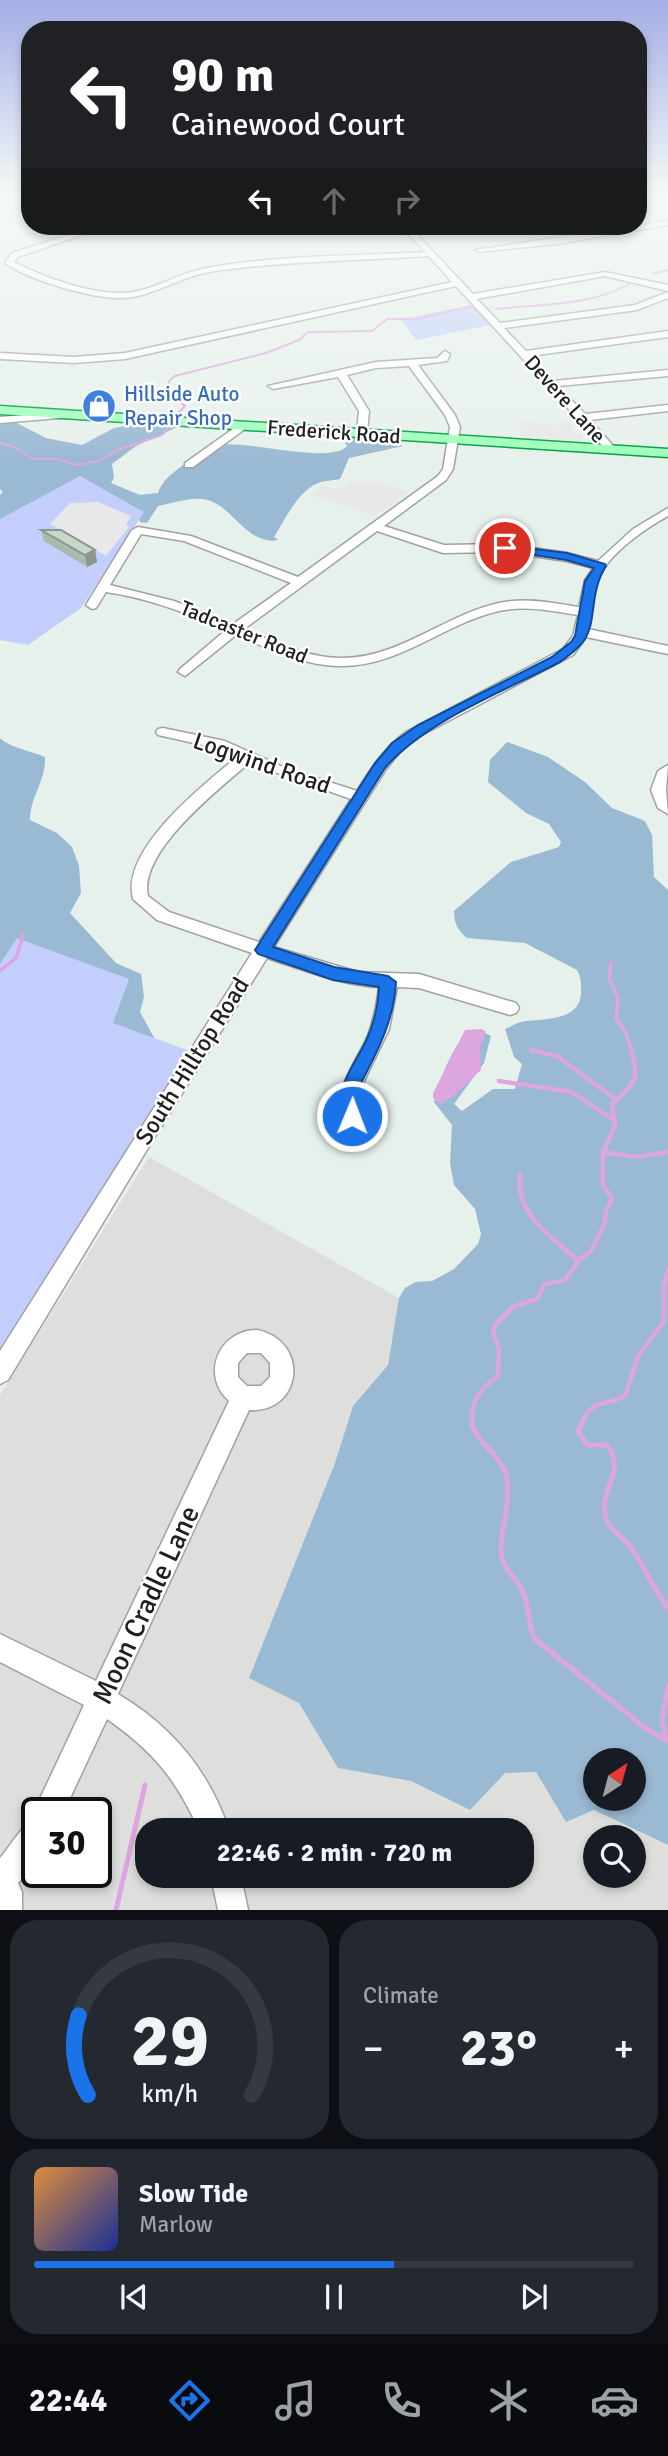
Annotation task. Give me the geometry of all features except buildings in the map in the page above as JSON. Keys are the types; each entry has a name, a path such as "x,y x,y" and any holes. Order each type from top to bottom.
{"main road":[{"name":"Frederick Road","path":"0,410 668,453"}],"street":[{"path":"72,284 121,296 166,284"},
{"path":"0,356 74,360 125,356 454,284"},
{"name":"Devere Lane","path":"460,284 552,384 579,418 611,449"},
{"path":"473,297 547,284"},
{"path":"499,326 627,309 646,305 668,295"},
{"path":"524,354 668,334"},
{"path":"273,386 387,364 438,361 444,359 445,354"},
{"path":"185,673 235,629 442,478 448,469 454,439 453,421 412,363"},
{"path":"552,384 668,373"},
{"path":"341,374 364,411 362,433"},
{"path":"579,418 668,408"},
{"path":"0,420 77,414"},
{"path":"189,465 244,426"},
{"path":"668,511 651,520 601,566 590,581 583,632 668,650"},
{"path":"376,527 443,549 518,550 567,557 601,566"},
{"path":"92,605 138,530 187,538 300,582"},
{"name":"Tadcaster Road","path":"102,588 160,598 300,657 344,662 387,655 480,613 500,607 524,605 586,612"},
{"name":"South Hilltop Road","path":"0,1372 141,1142 380,766 404,740 556,659 575,645 583,632"},
{"name":"Logwind Road","path":"163,732 207,740 297,778 360,797"},
{"path":"248,756 178,821 144,865 138,888 141,899 163,916 333,973 388,982 419,981 510,1008"},
{"path":"668,771 659,781 658,789 659,797 668,809"},
{"path":"352,1116 348,1099 350,1089 376,1038 386,1003 388,982"},
{"name":"Moon Cradle Lane","path":"56,1797 243,1397"},
{"path":"0,1648 102,1699 145,1728 178,1761 199,1795 209,1818"},
{"path":"7,1910 6,1892 1,1877 21,1857"},
{"path":"228,1888 233,1910"}],"shaded area":[{"path":"472,305 490,325 416,340 400,319"},
{"path":"15,422 46,438 82,445 114,428 137,424 182,425 136,446 112,464 114,478 111,483 140,495 158,493 164,481 174,472 214,446 243,445 323,453 347,446 343,438 349,438 389,440 403,446 349,458 340,479 323,481 304,492 274,537 278,540 258,537 217,504 202,499 158,506 147,523 140,522 137,513 0,526 0,495 3,492 0,489 0,423"},
{"path":"521,422 562,425 562,422 570,423 573,426 571,431 582,435 582,438 580,441 520,437"},
{"path":"80,476 144,512 81,608 28,645 0,640 0,519"},
{"path":"351,481 380,482 409,492 375,516 310,494 323,485 338,490"},
{"path":"98,502 131,516 126,524 129,527 106,556 50,524 70,503"},
{"path":"0,738 15,747 45,757 30,820 57,833 72,847 79,866 81,893 70,913 116,963 141,974 144,997 140,1012 157,1043 0,1337"},
{"path":"507,742 548,757 585,782 612,808 645,821 652,835 654,877 668,890 668,1845 646,1835 646,1825 626,1825 596,1811 646,1811 646,1748 583,1748 583,1811 592,1811 566,1822 536,1772 505,1773 470,1810 411,1781 338,1768 299,1703 249,1678 335,1463 353,1406 388,1365 399,1298 405,1288 416,1282 432,1281 454,1269 478,1244 481,1234 475,1209 454,1185 450,1163 452,1125 434,1102 452,1055 470,1030 491,1036 484,1063 454,1104 462,1111 493,1089 515,1089 522,1064 514,1057 505,1029 523,1022 561,1016 576,1008 580,1001 581,982 577,970 525,943 467,938 456,923 454,911 511,862 559,847 561,842 549,824 526,813 488,782 490,760"},
{"path":"17,938 129,979 113,1023 190,1051 0,1353 0,964"},
{"path":"482,1029 486,1032 480,1046 481,1070 452,1097 440,1104 433,1098 433,1093 465,1030"},
{"path":"149,1157 399,1298 388,1365 364,1393 393,1430 353,1407 333,1470 249,1678 299,1703 338,1768 411,1781 470,1810 505,1773 536,1772 566,1821 596,1811 626,1825 583,1825 583,1888 646,1888 646,1835 668,1845 668,1910 0,1910 0,1395"}],"waterway":[{"path":"496,309 582,300 629,284"},
{"path":"175,416 185,406 166,391 170,380 175,376 266,353 299,340 308,332 372,331 387,319 417,319 471,306"},
{"path":"0,443 17,448 32,459 56,459 78,465 98,461 120,449 162,435 170,426"},
{"path":"0,971 16,958 23,935"},
{"path":"611,963 609,978 618,999 616,1018 626,1033 631,1049"},
{"path":"614,1120 612,1104 634,1079 635,1067 630,1047"},
{"path":"531,1050 557,1056 615,1099"},
{"path":"499,1081 572,1092 614,1120"},
{"path":"603,1152 615,1126 614,1120"},
{"path":"579,1261 591,1251 605,1223 606,1211 612,1198 603,1185 603,1152"},
{"path":"603,1152 636,1157 668,1152"},
{"path":"520,1174 520,1188 529,1213 547,1234 579,1261"},
{"path":"473,1427 474,1404 486,1386 498,1376 499,1350 493,1333 495,1325 513,1307 537,1299 545,1284 565,1280 579,1261"},
{"path":"580,1427 593,1407 625,1396 638,1356 664,1321 664,1284 668,1270"},
{"path":"472,1426 505,1471 508,1497 501,1541 502,1557 523,1592 535,1639 644,1727 667,1741"},
{"path":"580,1426 578,1431 587,1445 607,1445 613,1455 614,1473 604,1507 607,1522 633,1550 668,1608"},
{"path":"666,1739 662,1720 668,1686"},
{"path":"116,1910 145,1785"}],"place":[{"name":"Hillside Auto Repair Shop","path":"99,406"}],"route":[{"path":"352,1116 348,1099 350,1089 376,1038 386,1003 388,982 333,973 263,950 380,766 397,746 411,734 568,652 581,636 590,581 601,566 578,559 505,548"}]}
